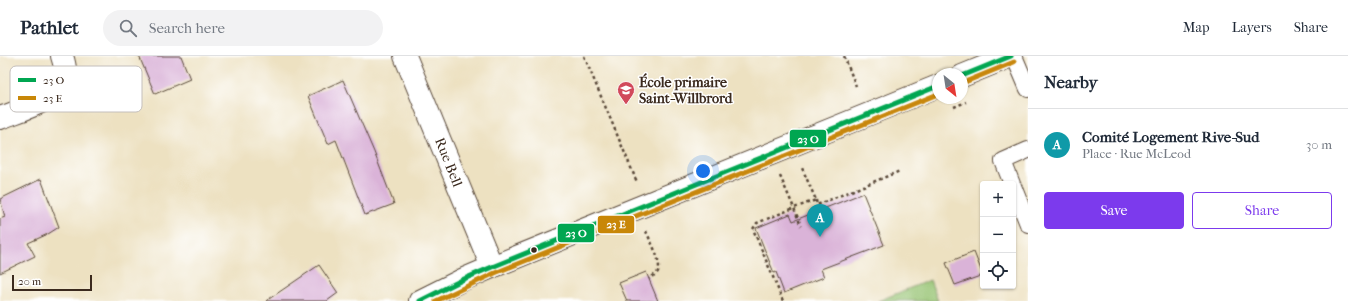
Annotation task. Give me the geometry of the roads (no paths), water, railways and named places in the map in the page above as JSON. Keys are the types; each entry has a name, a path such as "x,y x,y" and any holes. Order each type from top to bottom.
{"street":[{"path":"62,56 65,66"},
{"name":"Rue Bell","path":"406,56 492,267"},
{"path":"968,74 1013,56"},
{"path":"420,301 492,267 932,88"},
{"path":"0,118 15,112"}],"lane":[{"path":"1013,56 1028,89"},
{"path":"1011,181 1003,160 1028,150"},
{"path":"1016,193 1028,224"}],"place":[{"name":"École primaire Saint-Willbrord","path":"626,105"},
{"name":"Comité Logement Rive-Sud","path":"820,237"}]}
